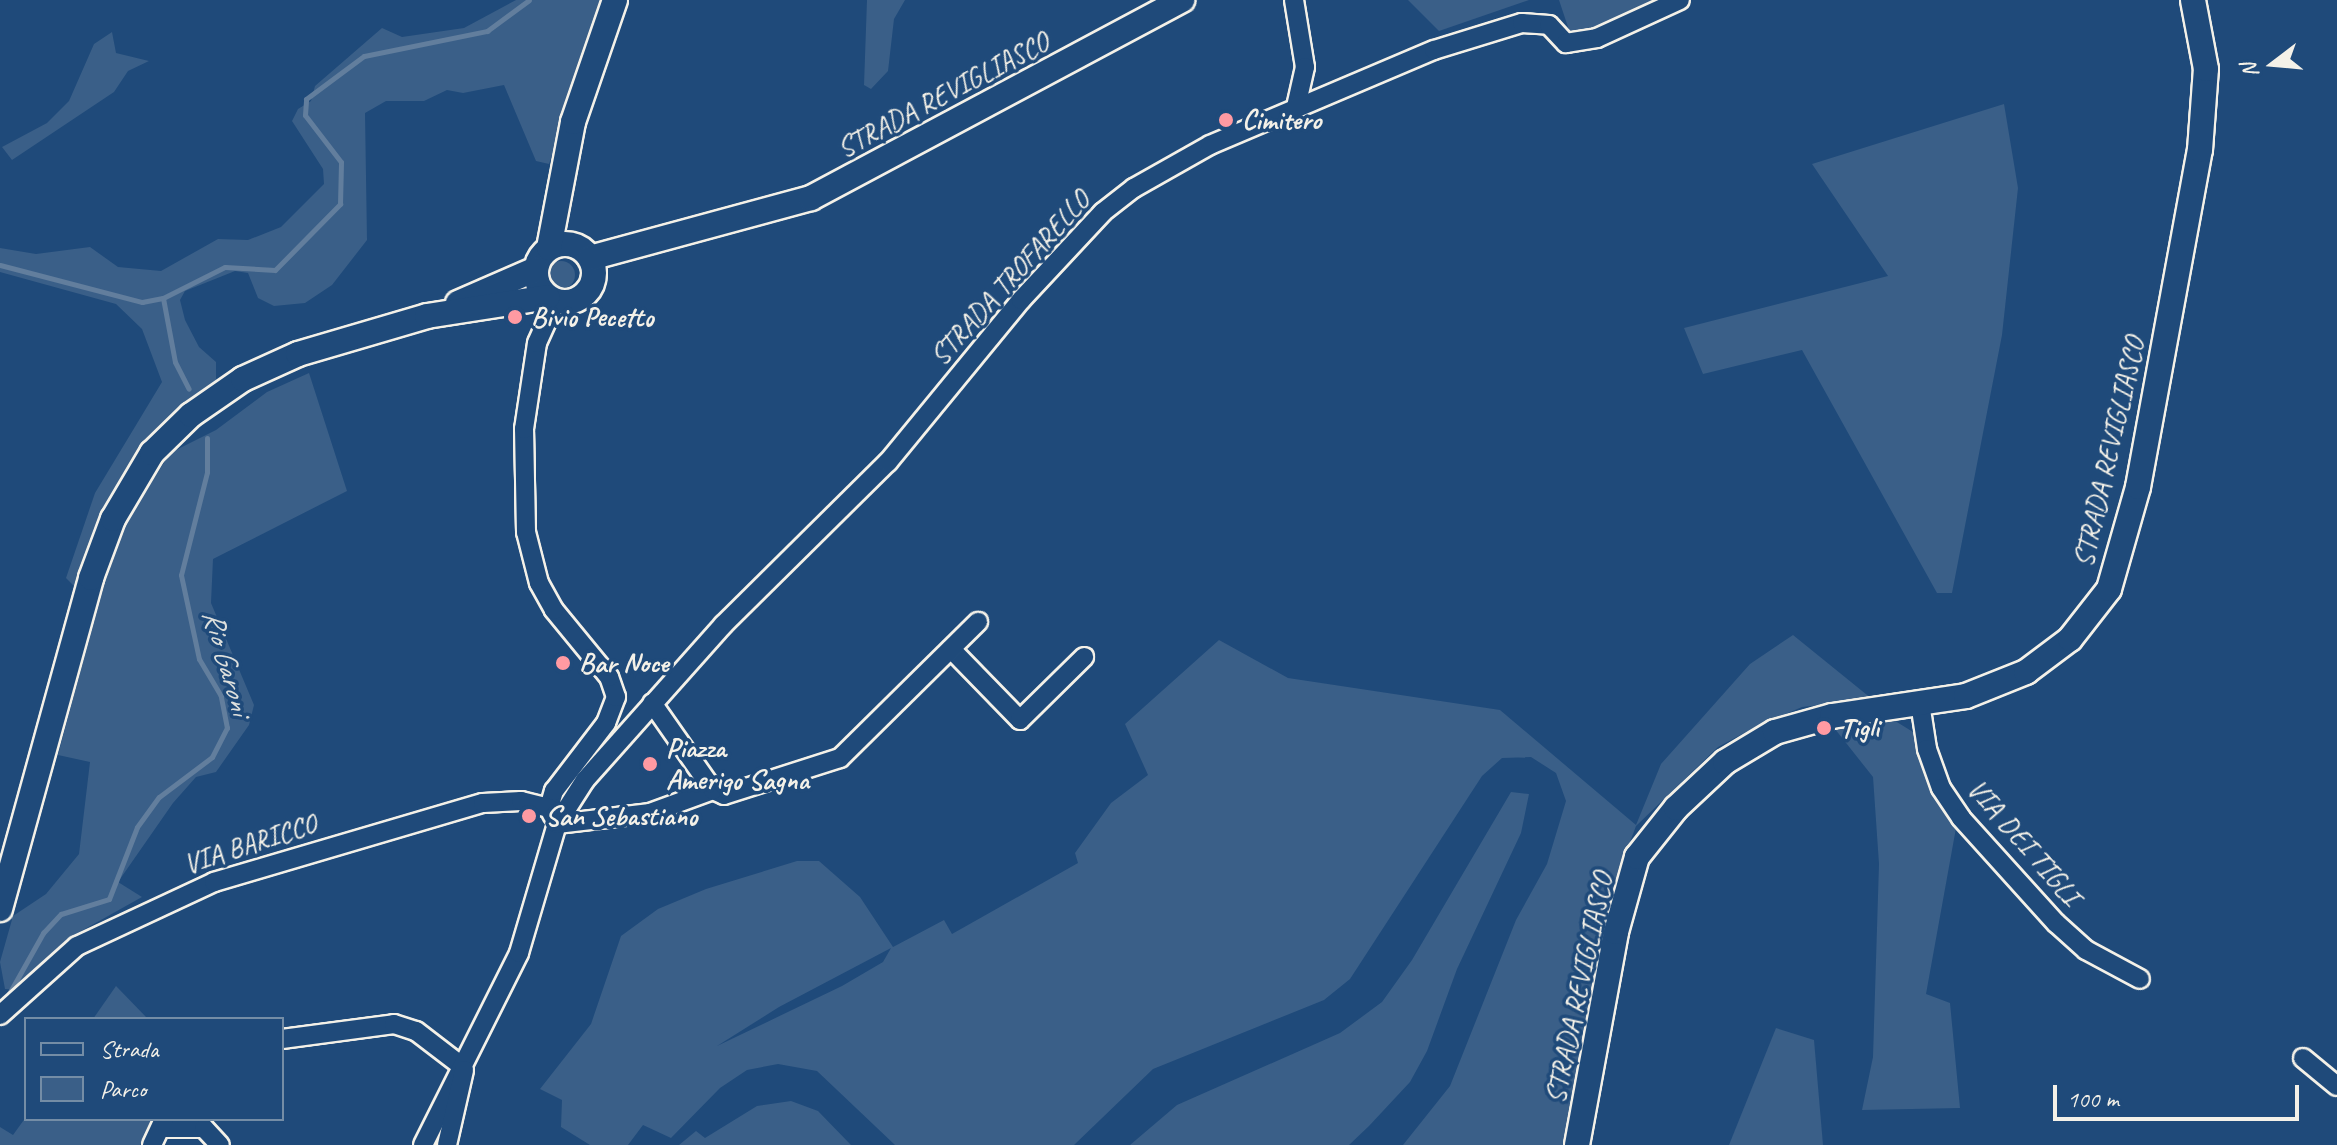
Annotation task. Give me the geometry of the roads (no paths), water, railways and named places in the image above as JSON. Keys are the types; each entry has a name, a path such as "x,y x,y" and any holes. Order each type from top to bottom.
{"street":[{"path":"423,1145 519,953 553,816 573,762 606,723 616,697 609,677 554,610 539,583 526,532 524,429 537,343 552,299 540,291 568,260 562,177 573,122 615,0"},
{"name":"STRADA REVIGLIASCO","path":"427,316 552,299 578,299 568,260 724,223 811,198 1182,0"},
{"path":"1294,0 1305,67 1296,107"},
{"name":"STRADA TROFARELLO","path":"652,703 888,462 1021,300 1103,212 1163,170 1296,107 1434,50 1522,23 1549,25 1566,43 1582,40 1680,0"},
{"name":"STRADA REVIGLIASCO","path":"1577,1145 1616,932 1637,857 1676,808 1725,762 1775,732 1832,716 1966,696 2026,672 2070,639 2109,589 2138,487 2200,150 2206,69 2193,0"},
{"path":"0,909 91,578 113,519 152,453 191,415 243,379 298,354 427,316 568,260"},
{"path":"553,816 652,703 713,790 724,795 840,758 978,622"},
{"path":"951,649 1020,720 1084,657"},
{"name":"VIA DEI TIGLI","path":"1920,703 1931,762 1961,818 2056,923 2086,950 2140,979"},
{"path":"553,816 650,813 713,790"},
{"name":"VIA BARICCO","path":"0,1015 77,946 214,882 483,803 521,801 553,816"},
{"path":"284,1039 394,1024 416,1031 463,1067 464,1084 447,1145"},
{"path":"2303,1058 2337,1086"},
{"path":"152,1145 164,1124 204,1128 220,1145"}],"waterway":[{"path":"0,265 142,302 163,298 225,267 275,270 340,204 341,162 305,115 306,99 364,56 487,31 529,0"},
{"name":"Rio Garoni","path":"163,298 175,362 189,389"},
{"name":"Rio Garoni","path":"6,999 43,933 61,914 109,899 137,827 159,797 212,757 227,728 221,696 199,659 181,575 207,472 207,438"}],"place":[{"name":"Cimitero","path":"1226,120"},
{"name":"Bivio Pecetto","path":"515,317"},
{"name":"Bar Noce","path":"563,663"},
{"name":"Tigli","path":"1824,728"},
{"name":"Piazza Amerigo Sagna","path":"650,764"},
{"name":"San Sebastiano","path":"529,816"}]}
